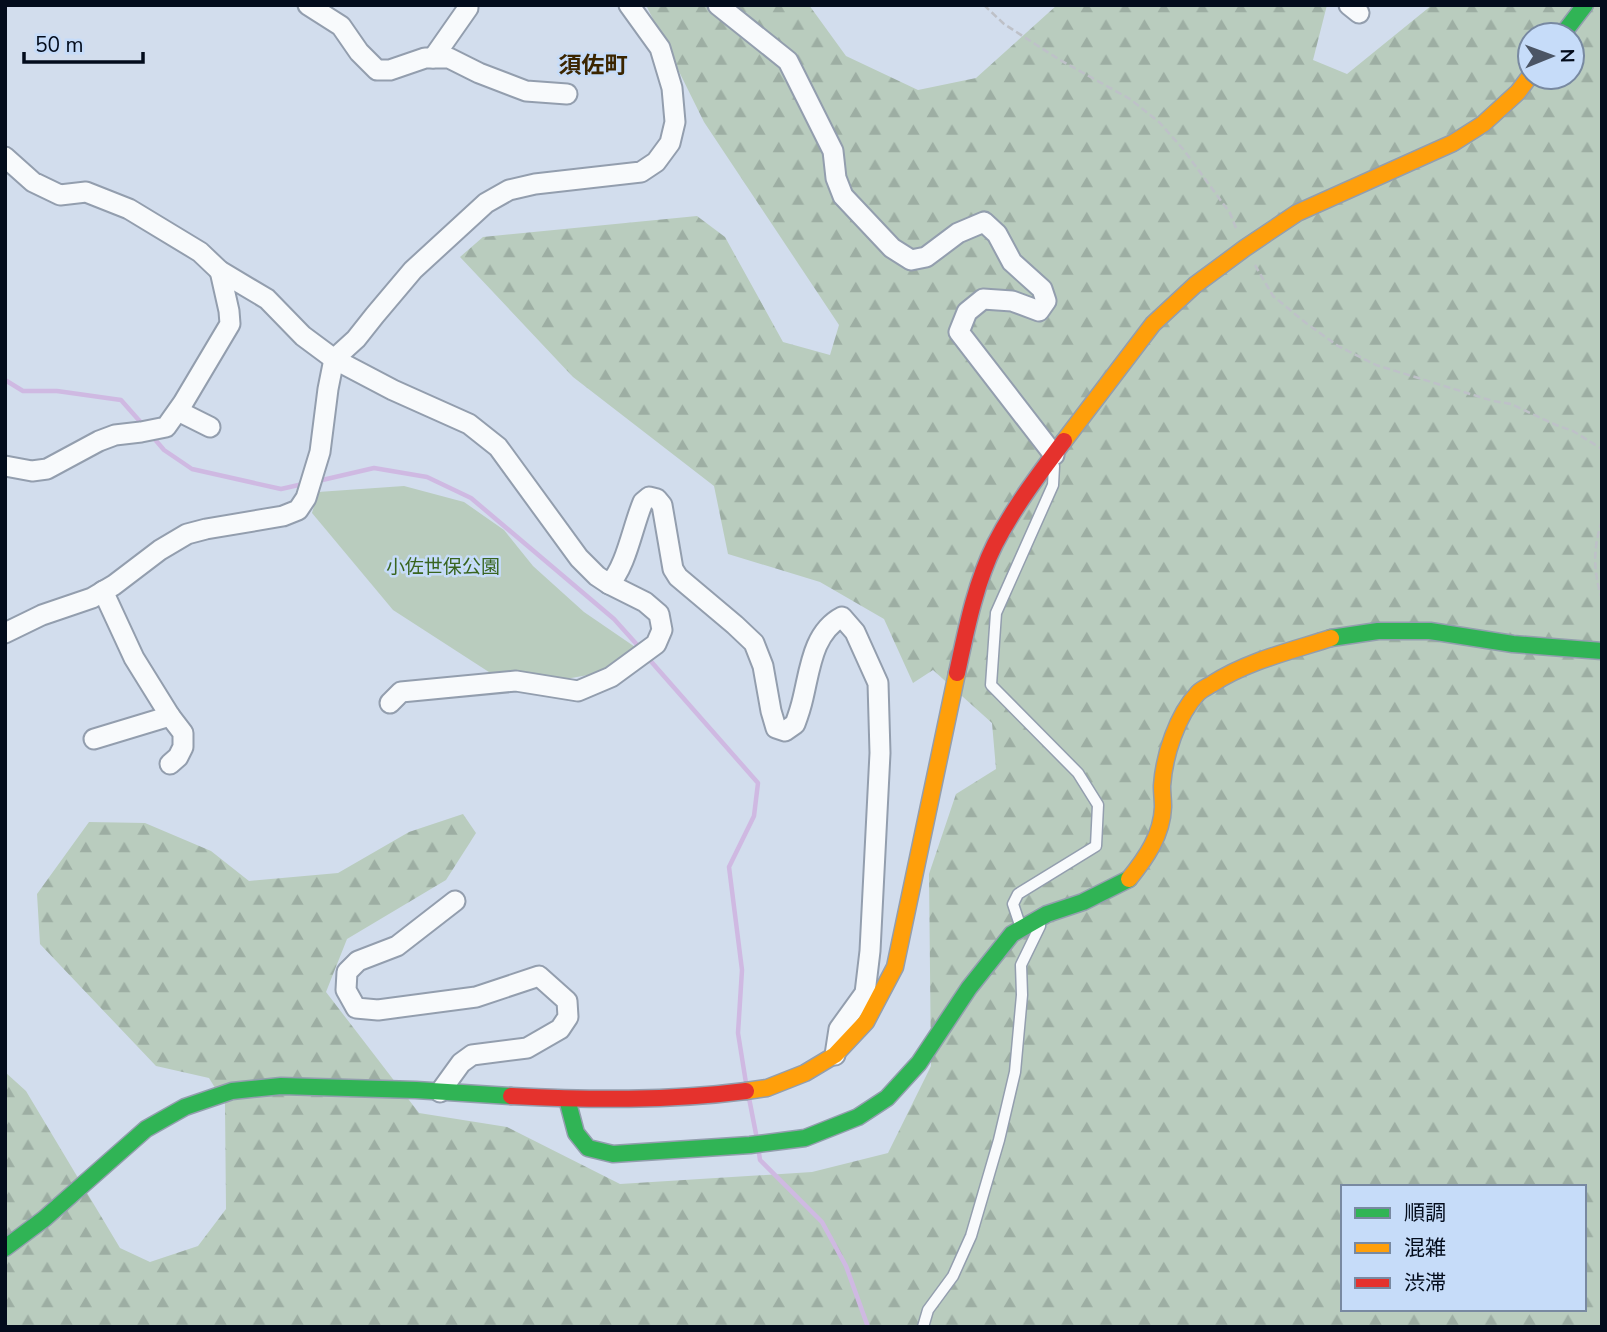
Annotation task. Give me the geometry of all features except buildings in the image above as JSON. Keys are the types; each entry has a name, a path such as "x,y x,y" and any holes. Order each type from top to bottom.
{"street":[{"path":"308,5 341,26 359,52 377,70 390,70 425,58 449,58 526,91 567,94"},
{"path":"5,633 42,615 92,598 187,534 284,516 298,510 307,494 320,452 334,359 356,339 413,271 486,203 509,190 535,184 641,172 656,162 670,143 675,122 672,88 660,48 629,5"},
{"path":"718,5 788,61 833,151 836,177 843,196 892,248 911,260 926,257 958,233 984,222 997,234 1012,262 1042,289 1046,301 1039,311 1012,301 983,299 967,312 959,331 1054,455"},
{"path":"1573,21 1585,5"},
{"path":"433,58 468,8"},
{"path":"5,1248 44,1219 146,1129 185,1107 232,1091 281,1086 635,1101 766,1088 805,1073 835,1055 866,1022 895,967 977,590 994,546 1027,489 1153,324 1195,285 1297,213 1453,143 1482,124 1519,91"},
{"path":"5,158 33,183 60,195 86,192 129,209 200,252 220,271 267,299 303,336 334,359 393,390 468,424 498,447 579,558 597,576 645,602 659,614 662,630 653,647 611,677 578,691 516,681 401,692 390,703"},
{"path":"5,466 32,471 47,469 115,435 166,427 230,324 220,271"},
{"path":"178,411 210,427"},
{"path":"608,584 614,579 643,502 649,497 657,499 662,505 673,569 678,577 754,643 763,666 776,727 785,731 795,724 807,674 822,634 831,622 842,617 855,632 878,683 880,753 870,951 865,993 839,1029 835,1055"},
{"path":"103,592 134,658 183,733 183,747 178,757 170,764"},
{"path":"567,1100 576,1133 588,1148 613,1154 750,1145 805,1138 858,1117 887,1098 919,1063 969,988 1013,934 1047,914 1083,902 1129,879 1146,858 1157,835 1163,810 1162,785 1170,740 1199,692 1227,674 1332,638 1378,631 1430,631 1513,644 1602,651"},
{"path":"94,739 170,716"},
{"path":"440,1091 461,1063 472,1055 527,1048 560,1029 568,1017 567,1001 538,976 476,997 378,1010 356,1008 346,990 347,972 358,961 397,946 455,901"}],"lane":[{"path":"1021,929 1013,904 1018,894 1096,846 1098,805 1078,773 991,685 996,613 1053,485 1054,455"},
{"path":"923,1327 928,1310 953,1276 971,1236 999,1140 1015,1072 1022,995 1021,965 1047,914"}],"path":[{"path":"984,5 1004,24 1060,60 1130,99 1158,122 1183,149 1230,214 1245,248 1273,296 1338,346 1376,365 1493,401 1511,404 1573,431 1602,449"},
{"path":"1602,521 1595,550 1595,577 1602,599"}],"green space":[{"path":"646,5 809,5 846,56 918,90 976,78 1057,5 1327,5 1313,60 1347,74 1432,5 1602,5 1602,1327 5,1327 5,1072 26,1091 120,1248 150,1262 198,1246 226,1209 225,1104 209,1078 156,1066 40,944 37,894 89,822 145,823 211,851 249,881 338,873 409,832 463,814 476,833 446,880 347,939 326,992 419,1113 507,1127 620,1184 812,1172 888,1153 931,1066 929,874 956,794 996,769 992,723 933,670 913,683 884,619 820,582 728,554 714,486 573,377 460,257 483,237 697,216 725,237 783,342 830,355 839,325 704,122"},
{"name":"小佐世保公園","path":"404,486 464,502 504,530 533,566 584,612 638,649 605,672 560,680 492,674 393,610 312,513 318,492"}],"waterway":[{"path":"5,380 23,391 57,391 121,400 144,426"},
{"path":"152,436 164,450 192,469 281,489 303,484"},
{"path":"318,481 374,468 427,477 471,498 614,619 640,648"},
{"path":"648,658 758,783 754,816 729,867 742,970 738,1033 746,1083"},
{"path":"749,1098 756,1134"},
{"path":"759,1153 760,1160 822,1222 846,1266 868,1327"}],"traffic: fast":[{"path":"1573,21 1585,5"},
{"path":"1331,638 1378,631 1430,631 1513,644 1602,651"},
{"path":"567,1099 576,1133 588,1148 613,1154 750,1145 805,1138 858,1117 887,1098 919,1063 969,988 1012,934 1047,914 1083,902 1129,879"},
{"path":"5,1248 44,1219 146,1129 185,1107 232,1091 281,1086 511,1096"}],"traffic: slow":[{"path":"1064,441 1153,324 1195,285 1297,213 1453,143 1483,124 1519,91"},
{"path":"1129,879 1147,854 1160,827 1162,786 1169,749 1178,724 1198,693 1254,663 1331,638"},
{"path":"746,1091 767,1088 805,1073 835,1055 866,1022 895,967 957,673"}],"traffic: jam":[{"path":"957,673 968,624 988,559 1002,530 1064,441"},
{"path":"511,1096 629,1099 746,1091"}],"district":[{"name":"須佐町","path":"593,65"}]}
